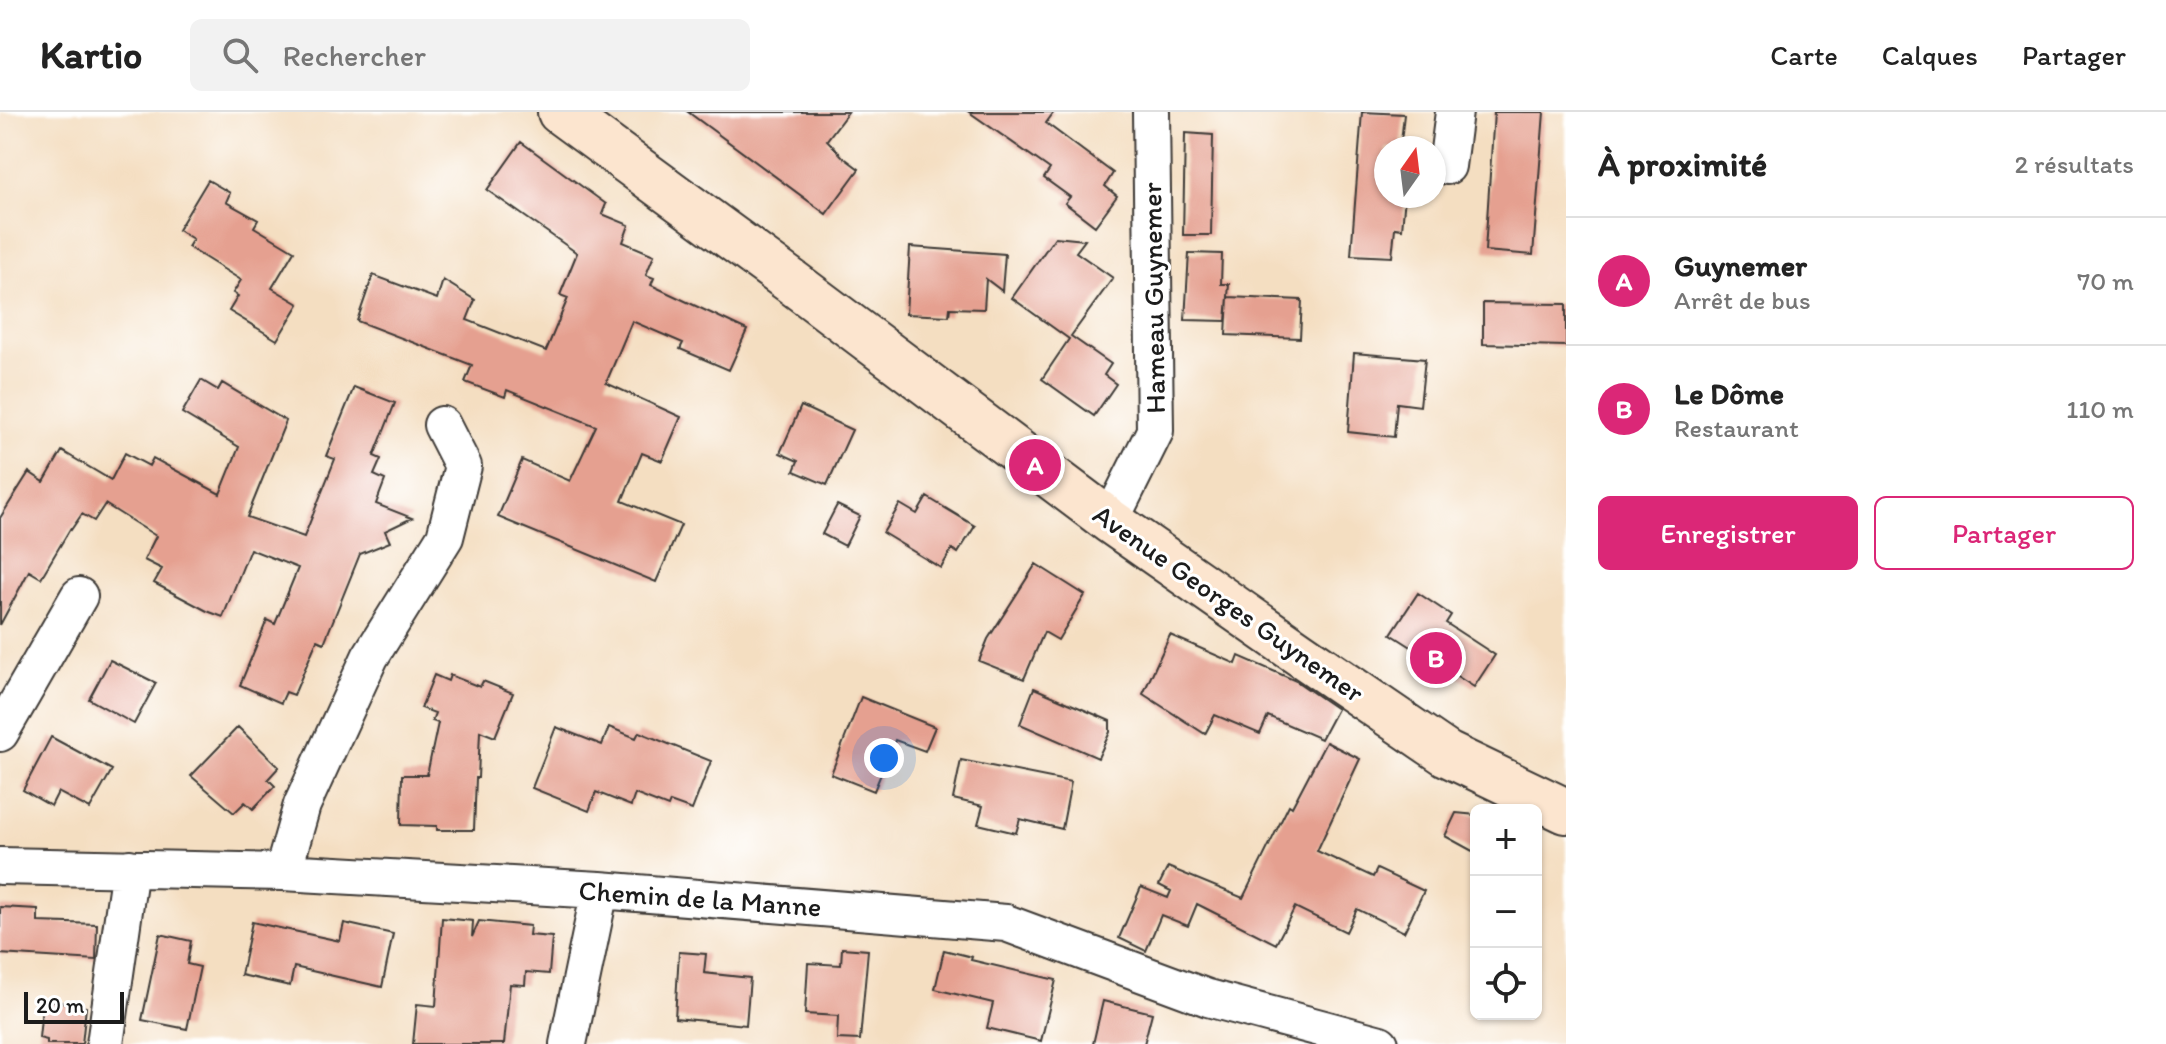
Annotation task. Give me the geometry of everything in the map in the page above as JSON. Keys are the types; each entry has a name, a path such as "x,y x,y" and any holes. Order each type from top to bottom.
{"main road":[{"name":"Avenue Georges Guynemer","path":"560,112 1110,521 1447,754 1566,811"}],"street":[{"name":"Hameau Guynemer","path":"1110,521 1155,431 1151,112"},
{"path":"1447,166 1454,112"},
{"path":"283,872 302,805 370,657 445,537 463,466 442,425"},
{"path":"0,733 79,596"},
{"name":"Chemin de la Manne","path":"0,866 283,872 600,890 1006,923 1208,998 1380,1044"},
{"path":"105,1044 130,868"},
{"path":"568,1044 600,890"}],"building":[{"path":"688,112 848,112 827,140 859,169 826,214"},
{"path":"969,112 1054,112 1046,123 1113,173 1105,186 1117,196 1095,226 1065,203 1070,197 1044,178 1050,169"},
{"path":"1362,112 1404,114 1402,136 1374,136 1374,208 1404,208 1402,229 1395,228 1392,257 1351,255"},
{"path":"1494,112 1544,112 1533,255 1485,251"},
{"path":"1185,133 1213,135 1211,235 1183,235"},
{"path":"521,142 606,204 602,214 629,225 623,242 654,255 646,275 654,278 651,285 747,330 729,370 680,349 683,343 632,321 606,383 681,417 662,461 642,453 622,501 681,525 656,582 498,517 522,460 570,481 596,426 507,390 505,397 465,382 472,365 357,321 373,275 437,299 443,280 475,300 467,320 546,351 568,298 560,295 577,253 487,190"},
{"path":"208,180 230,193 226,202 258,220 254,227 294,251 272,288 299,304 277,340 229,311 238,296 233,293 241,280 188,247 193,239 178,230"},
{"path":"1055,237 1085,240 1076,252 1113,278 1071,336 1111,364 1104,375 1116,384 1094,416 1042,379 1069,339 1012,298"},
{"path":"910,247 1005,254 1002,291 986,279 984,309 950,308 949,316 906,314"},
{"path":"1189,253 1222,254 1221,284 1229,284 1226,321 1185,320"},
{"path":"1228,297 1302,300 1300,338 1226,335"},
{"path":"1483,303 1566,304 1566,346 1483,344"},
{"path":"1354,353 1425,359 1420,406 1397,403 1394,437 1348,432"},
{"path":"201,380 218,390 222,383 286,421 247,517 304,537 335,459 326,456 354,387 395,403 374,456 381,459 374,475 385,480 376,504 412,518 385,531 390,542 360,554 324,643 317,640 294,695 286,692 281,703 240,685 267,620 275,624 298,568 250,549 223,617 154,583 162,569 144,560 156,536 105,504 94,521 82,514 41,578 29,571 0,625 0,518 29,472 44,482 62,451 111,480 125,453 149,466 153,458 220,494 239,447 182,413"},
{"path":"801,406 852,430 827,485 794,471 798,461 780,453"},
{"path":"927,497 975,526 958,553 952,549 941,568 883,533 900,504 917,514"},
{"path":"837,505 860,516 845,546 822,534"},
{"path":"1036,564 1085,595 1058,640 1044,632 1024,679 979,661 988,639"},
{"path":"1418,593 1451,615 1446,623 1495,655 1474,687 1391,634"},
{"path":"1170,635 1236,664 1239,656 1296,681 1337,709 1321,739 1268,716 1260,734 1215,715 1205,734 1143,694"},
{"path":"110,660 156,683 134,724 89,699"},
{"path":"434,675 448,681 450,675 480,687 483,681 513,693 495,737 480,731 474,830 437,830 437,826 401,825 402,775 427,775 438,723 432,721 435,713 421,708"},
{"path":"1034,688 1110,721 1110,732 1098,758 1020,724"},
{"path":"861,697 935,727 925,751 895,740 874,791 831,774"},
{"path":"238,727 279,767 268,779 275,786 253,809 245,802 234,813 191,776"},
{"path":"556,727 602,745 609,727 636,738 639,732 711,761 692,810 670,802 668,807 635,794 631,806 596,792 589,811 532,788"},
{"path":"51,737 112,770 90,809 58,792 51,806 23,790"},
{"path":"1326,742 1360,759 1317,851 1373,877 1377,869 1424,891 1404,932 1357,909 1346,932 1295,907 1276,944 1197,904 1188,926 1161,915 1146,951 1119,938 1141,887 1168,898 1171,891 1159,885 1168,867 1243,898 1289,805 1292,807"},
{"path":"961,760 1071,782 1062,829 1020,819 1016,833 978,824 983,806 953,799"},
{"path":"1456,813 1470,814 1470,850 1445,836"},
{"path":"0,907 38,909 38,922 97,924 96,960 0,954"},
{"path":"442,918 473,921 472,937 479,921 530,926 529,935 552,937 549,974 526,972 525,985 510,984 504,1044 413,1044 417,1004 436,1006"},
{"path":"252,922 340,941 344,923 393,934 382,987 294,967 290,986 241,975"},
{"path":"160,934 191,941 187,964 200,967 187,1029 142,1020"},
{"path":"842,948 868,950 860,1040 837,1039 838,1016 805,1014 808,963 841,965"},
{"path":"944,950 972,957 971,960 1056,980 1041,1041 987,1028 993,1003 935,989"},
{"path":"679,952 706,954 704,973 750,978 746,1025 675,1018"},
{"path":"43,999 86,1007 82,1044 47,1044 47,1040 39,1038"},
{"path":"1103,1001 1152,1013 1144,1044 1093,1044"}],"place":[{"name":"Guynemer","path":"1035,465"},
{"name":"Le Dôme","path":"1436,658"}]}
